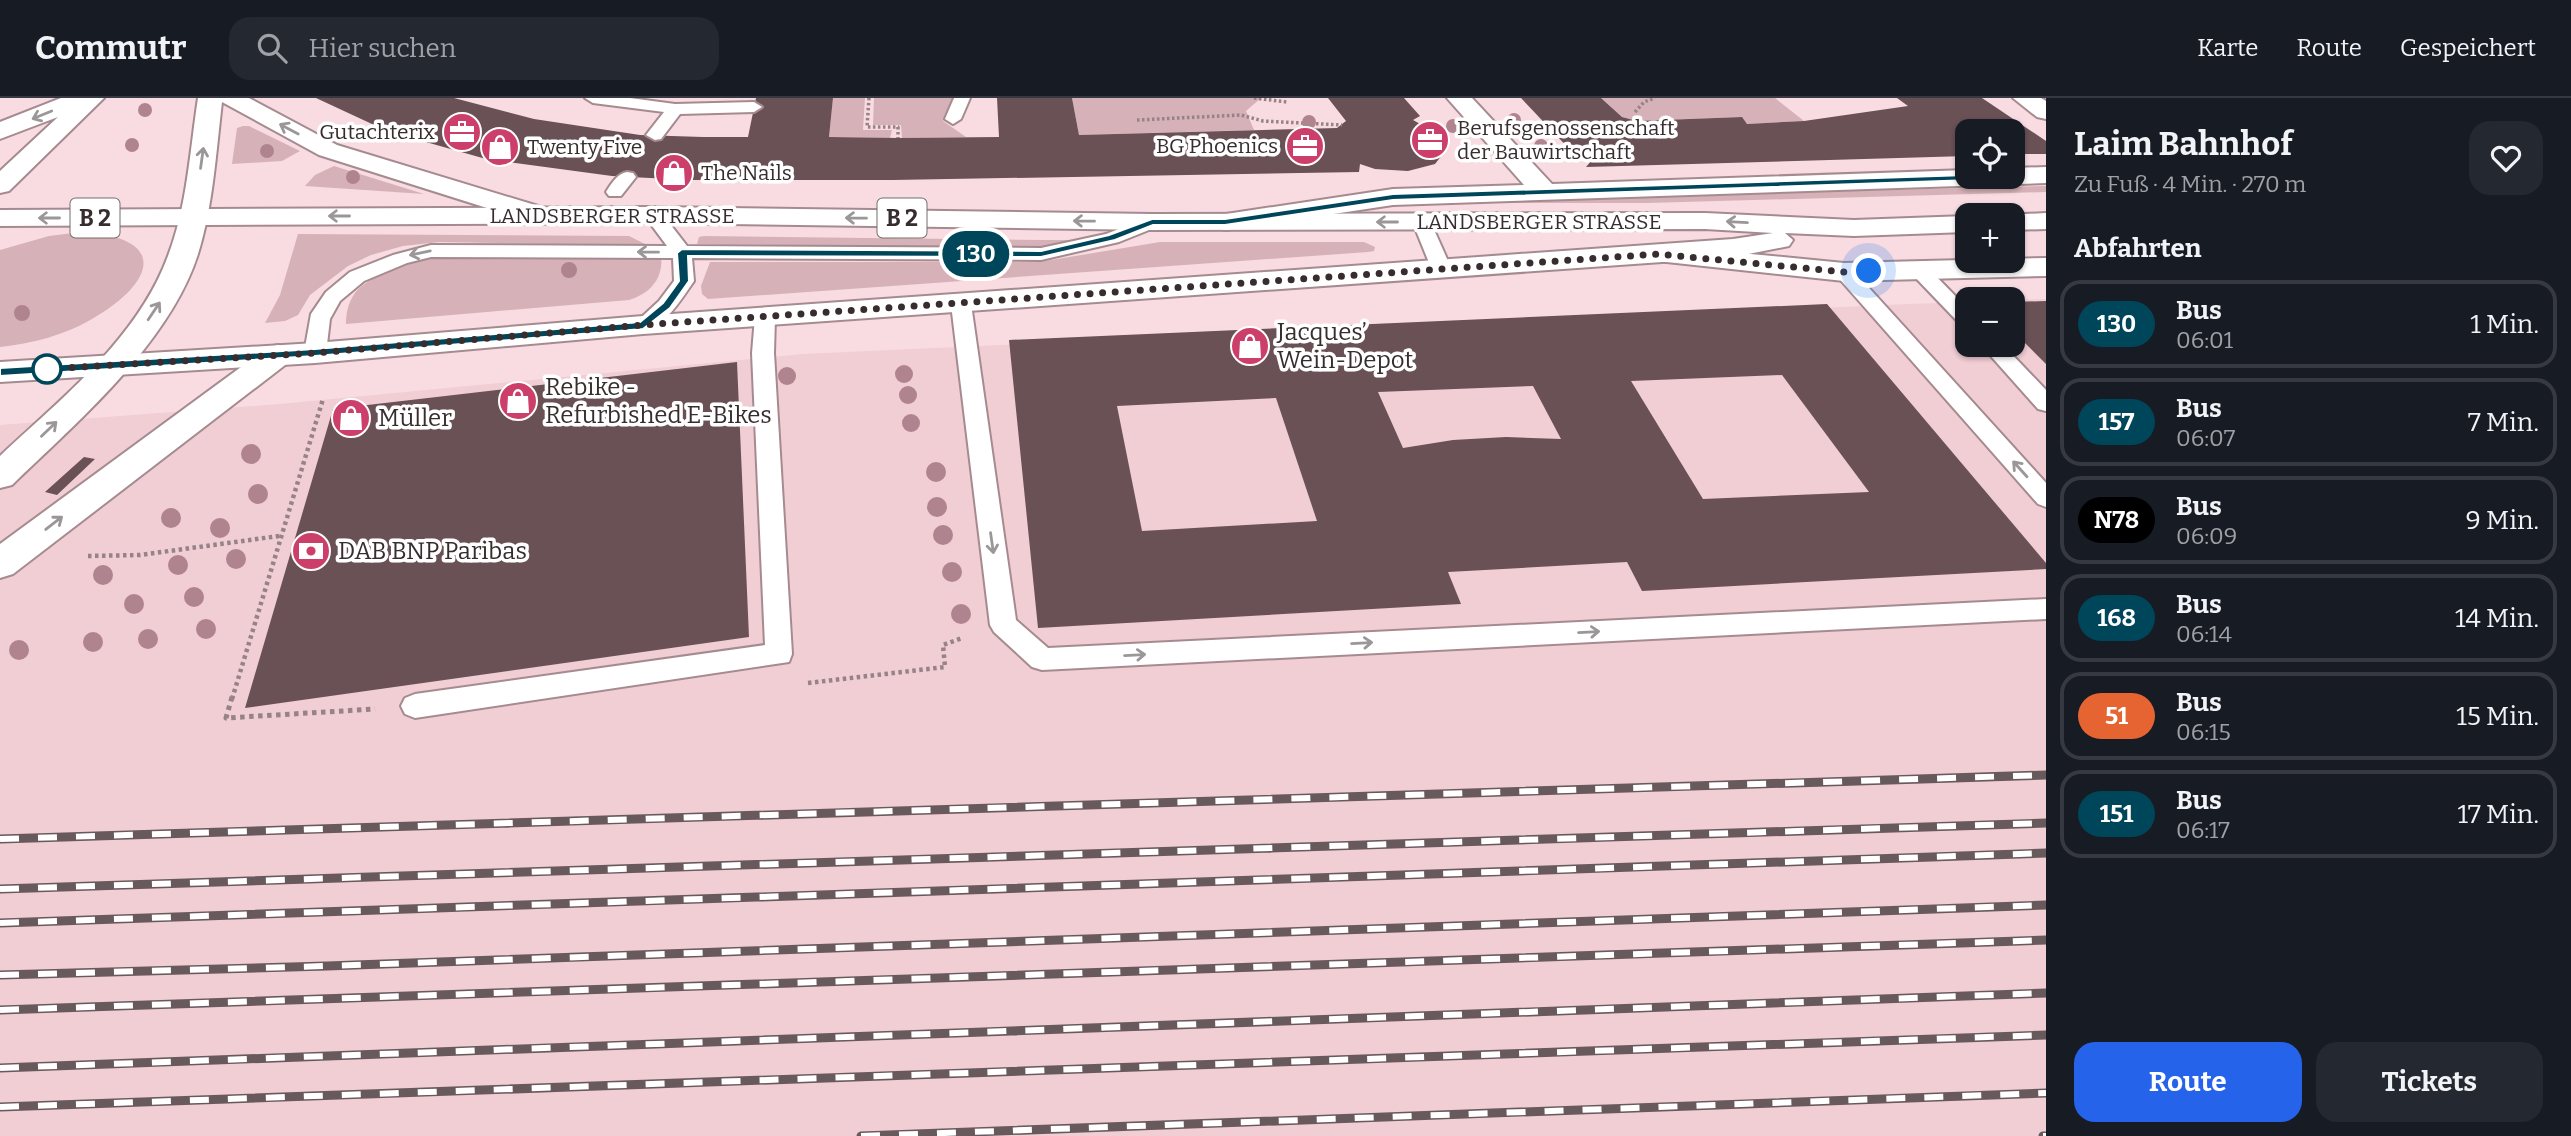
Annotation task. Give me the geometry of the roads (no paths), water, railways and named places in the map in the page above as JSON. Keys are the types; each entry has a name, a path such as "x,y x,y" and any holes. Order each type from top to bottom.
{"main road":[{"path":"0,131 83,98"},
{"path":"0,185 92,98"},
{"path":"0,476 112,365 153,314 173,281 183,255 199,177 209,98"},
{"path":"230,98 328,150 538,215"},
{"path":"1460,98 1546,193"},
{"path":"2025,98 2046,112"},
{"path":"2025,176 2046,175"},
{"name":"LANDSBERGER STRASSE","path":"1225,222 1393,197 1955,179"},
{"name":"LANDSBERGER STRASSE","path":"0,218 653,215 1152,222 1705,221 1854,228 1955,224"},
{"path":"2025,222 2046,221"},
{"name":"LANDSBERGER STRASSE","path":"0,372 315,353 643,325 1658,254 1733,248 1854,228"},
{"name":"LANDSBERGER STRASSE","path":"1658,254 1844,272 2046,267"},
{"path":"0,565 278,355"}],"lane":[{"path":"593,98 675,109 754,107"},
{"path":"953,119 962,98"},
{"path":"655,135 675,109"},
{"path":"615,192 627,177"},
{"path":"643,325 666,305 684,281 682,253 653,215"},
{"path":"315,353 323,310 349,281 382,262 431,251 1041,254 1112,237 1152,222"},
{"path":"1422,223 1442,270"},
{"path":"1919,270 1955,308"},
{"path":"1844,272 2046,498"},
{"path":"961,304 1003,625 1042,659 2046,609"},
{"path":"415,706 779,654 763,353 765,317"},
{"path":"2002,357 2046,404"}],"railway":[{"path":"0,839 2046,775"},
{"path":"0,889 2046,823"},
{"path":"0,923 2046,853"},
{"path":"0,975 327,966 2046,905"},
{"path":"0,1010 2046,940"},
{"path":"0,1068 2046,993"},
{"path":"0,1107 2046,1035"},
{"path":"861,1136 2046,1093"}],"place":[{"name":"Gutachterix","path":"462,132"},
{"name":"Berufsgenossenschaft der Bauwirtschaft","path":"1430,140"},
{"name":"BG Phoenics","path":"1305,146"},
{"name":"Twenty Five","path":"500,147"},
{"name":"The Nails","path":"674,173"},
{"name":"Jacques’ Wein-Depot","path":"1250,346"},
{"name":"Rebike - Refurbished E-Bikes","path":"518,401"},
{"name":"Müller","path":"351,418"},
{"name":"DAB BNP Paribas","path":"311,551"}]}
